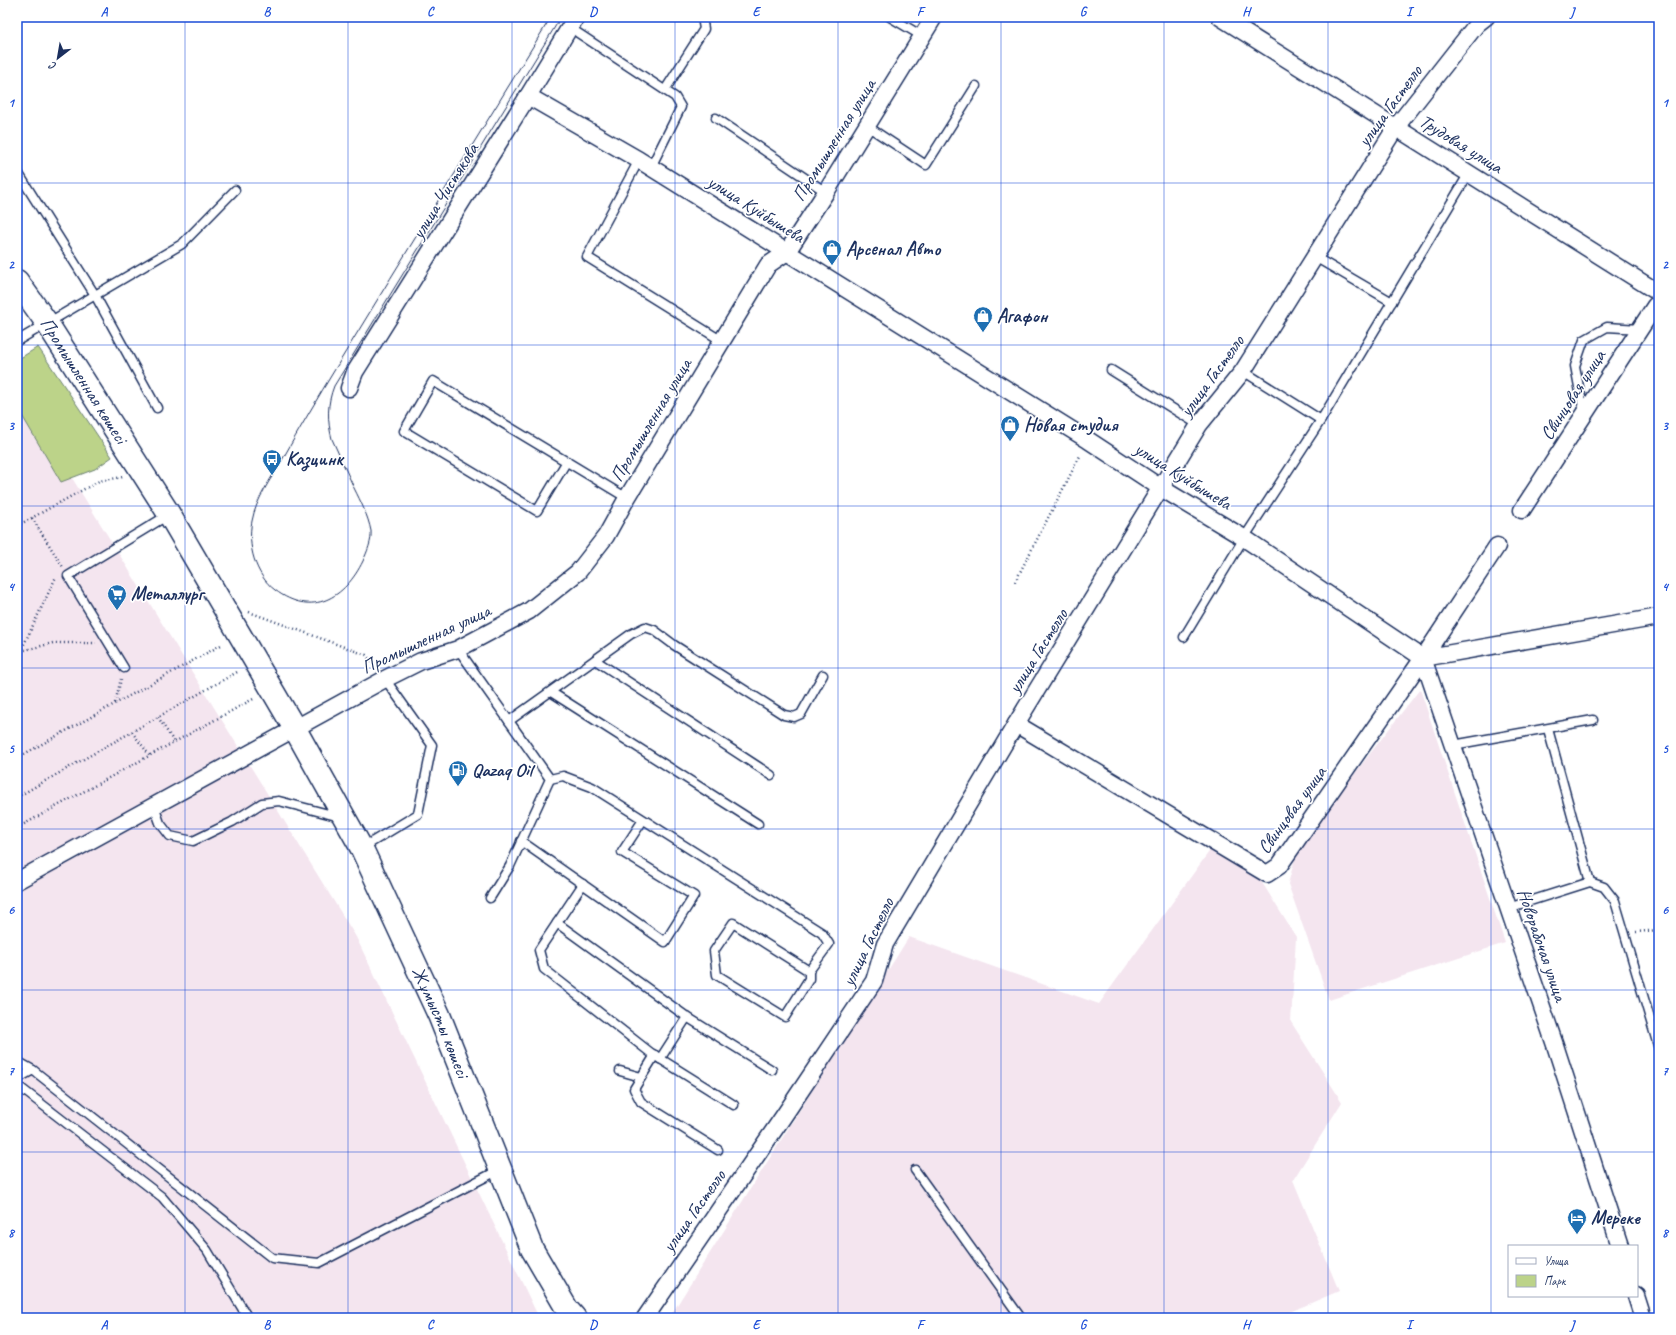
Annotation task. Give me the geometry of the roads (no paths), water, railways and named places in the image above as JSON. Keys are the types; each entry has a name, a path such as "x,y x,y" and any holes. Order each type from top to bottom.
{"main road":[{"name":"Промышленная көшесі","path":"17,281 47,323 146,482 169,514 239,635"},
{"name":"Жұмысты көшесі","path":"239,635 295,729 362,849 439,1015 532,1250 566,1309 575,1318"}],"street":[{"name":"улица Чистякова","path":"349,388 355,372 576,17"},
{"name":"Промышленная улица","path":"17,881 385,679 422,661 458,649 529,612 578,572 606,536 627,498 768,265 787,252 826,192 934,17"},
{"name":"Трудовая улица","path":"1220,17 1659,293"},
{"name":"улица Гастелло","path":"645,1318 874,981 885,944 1016,724 1199,425 1243,371 1396,127 1479,19"},
{"name":"улица Куйбышева","path":"528,96 645,164 1088,440 1161,488 1244,538 1423,658"},
{"name":"Свинцовая улица","path":"1522,510 1655,306 1659,304"},
{"name":"Свинцовая улица","path":"1016,724 1267,874 1279,866 1423,658 1497,546"},
{"path":"1423,658 1659,617"},
{"name":"Новорабочая улица","path":"1423,658 1555,1045 1620,1245"},
{"path":"1636,1297 1643,1318"}],"lane":[{"path":"665,90 704,29 702,17"},
{"path":"890,17 922,36"},
{"path":"578,33 675,97 681,107 587,257 722,341"},
{"path":"867,126 926,165 976,86"},
{"path":"716,118 826,192"},
{"path":"17,171 95,295 157,408"},
{"path":"1184,637 1244,538 1321,420 1469,173"},
{"path":"17,341 182,244 235,190"},
{"path":"1315,257 1392,302"},
{"path":"1584,414 1575,366 1584,340 1607,327 1640,329"},
{"path":"1111,370 1199,425"},
{"path":"1243,371 1321,420"},
{"path":"567,462 537,511 404,431 434,382 627,498"},
{"path":"124,668 68,576 169,514"},
{"path":"509,721 631,634 645,627 654,630 674,645 784,715 794,717 801,714 823,675"},
{"path":"458,649 550,779"},
{"path":"595,660 771,775"},
{"path":"362,849 418,814 432,745 385,679"},
{"path":"551,692 758,824"},
{"path":"1452,745 1593,720"},
{"path":"1548,729 1590,882"},
{"path":"550,779 563,776 592,787 822,933 829,944 809,971 809,979 785,1017 717,975 714,951 733,923 809,971"},
{"path":"490,898 510,866 550,779"},
{"path":"154,806 160,823 170,836 193,842 232,822 262,803 280,801 345,818"},
{"path":"522,841 665,942 694,896 622,852 643,820"},
{"path":"1508,908 1590,882 1604,887 1615,901 1659,1049"},
{"path":"583,884 539,950 544,969 657,1057 734,1105"},
{"path":"557,923 687,1017 772,1070"},
{"path":"687,1017 641,1077 634,1089 641,1102 718,1150"},
{"path":"17,1061 33,1070 272,1258 319,1263 500,1169"},
{"path":"17,1079 33,1070"},
{"path":"620,1071 641,1077"},
{"path":"17,1085 162,1197 207,1250 248,1318"},
{"path":"915,1170 1021,1318"}],"tram line":[{"path":"551,17 330,378 260,497 254,513 251,530 254,559 262,576 268,584 289,598 302,602 314,603 326,600 337,594 347,585 356,574 363,561 370,543 371,531 364,509 332,439 328,412 334,386 561,17"}],"place":[{"name":"Арсенал Авто","path":"832,266"},
{"name":"Агафон","path":"983,333"},
{"name":"Новая студия","path":"1010,442"},
{"name":"Казцинк","path":"272,476"},
{"name":"Металлург","path":"117,611"},
{"name":"Qazaq Oil","path":"458,787"},
{"name":"Мереке","path":"1577,1235"}]}
